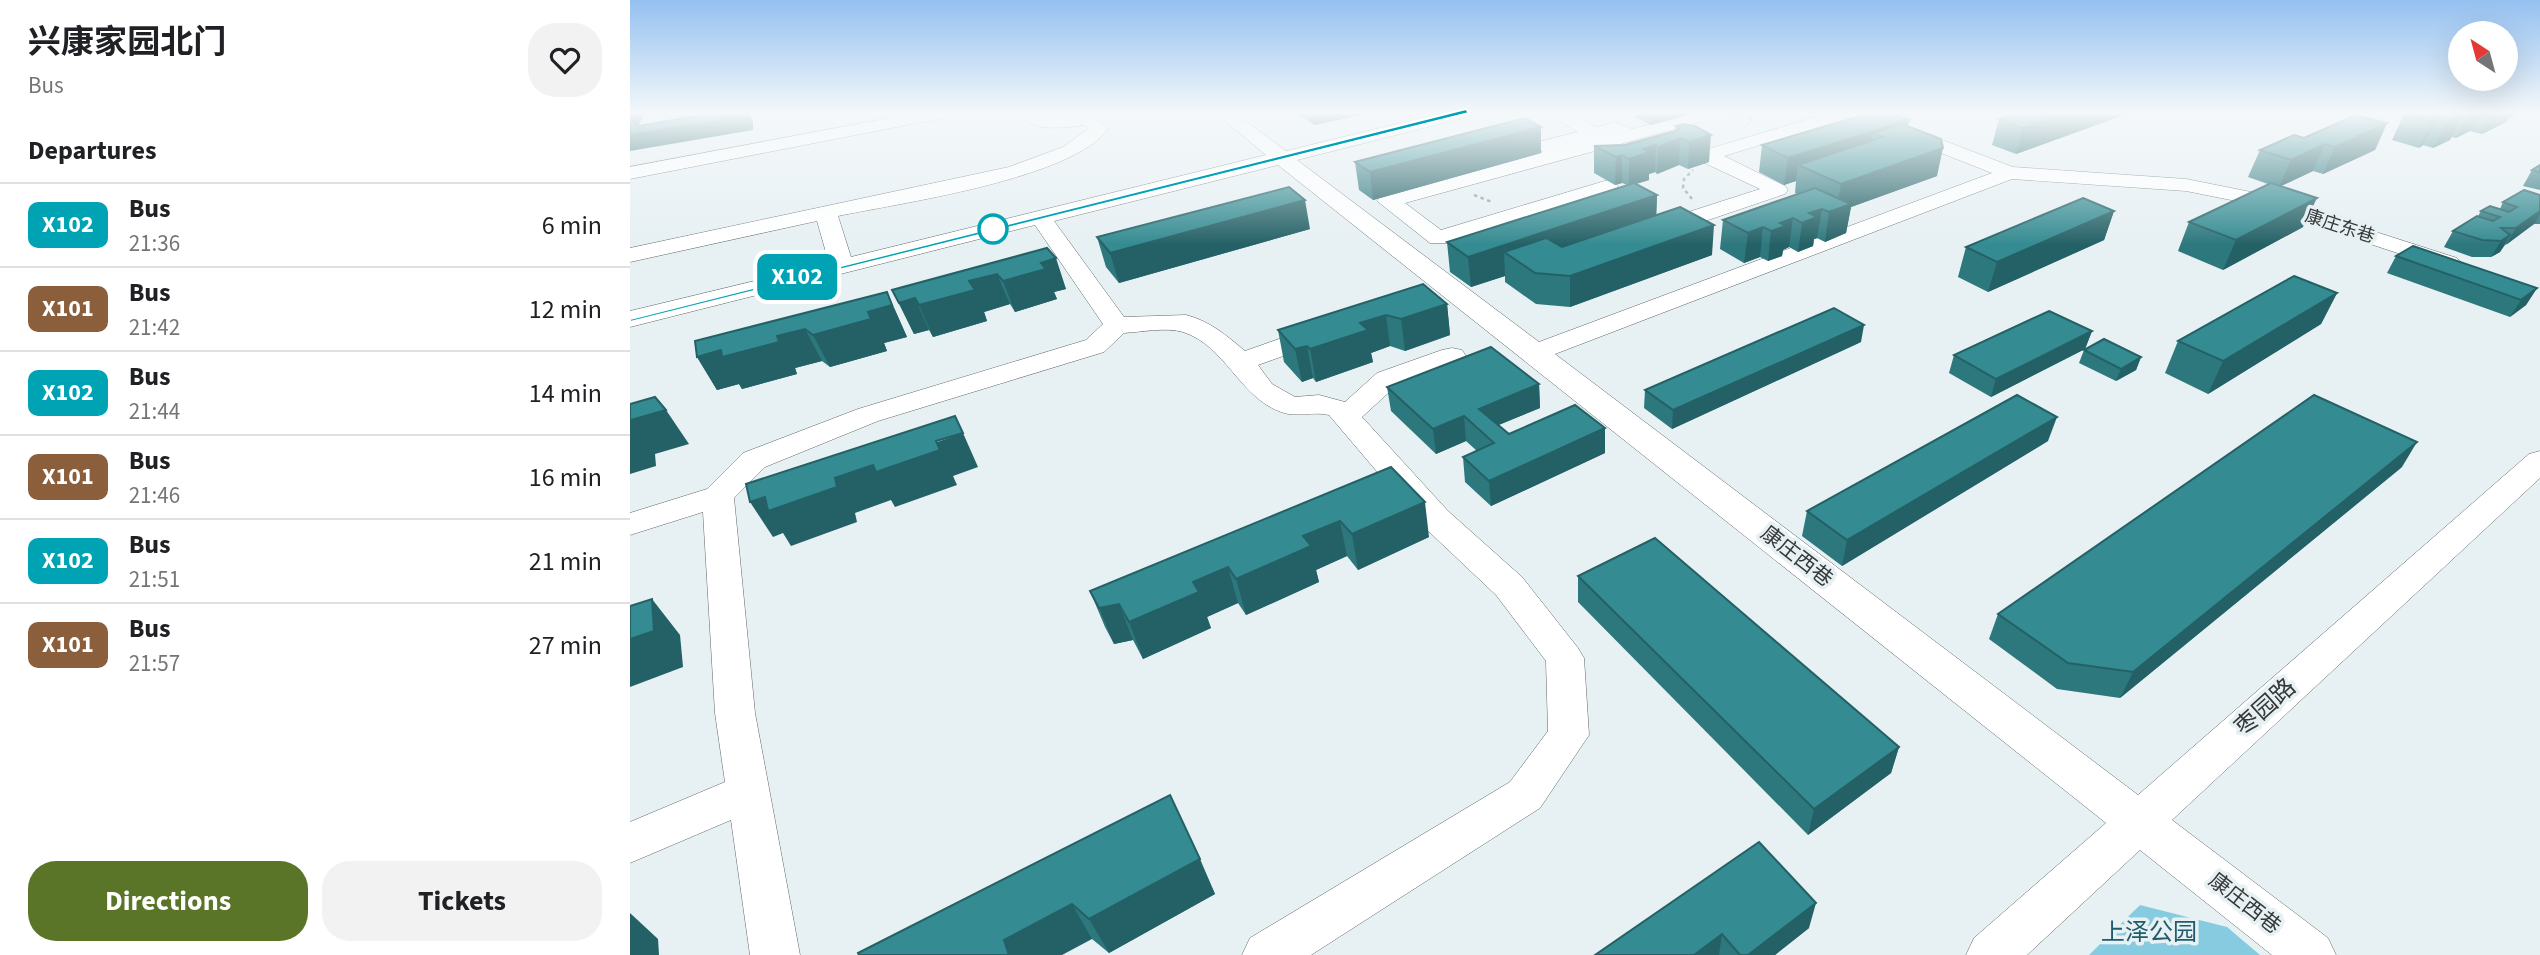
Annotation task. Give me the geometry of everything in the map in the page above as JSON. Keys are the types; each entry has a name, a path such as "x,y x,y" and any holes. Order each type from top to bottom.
{"street":[{"path":"630,173 716,157"},
{"path":"630,255 1013,172 1062,157"},
{"path":"630,319 1288,157"},
{"path":"1549,157 1388,201 1438,238 1608,186"},
{"path":"1637,236 1778,190 1709,157"},
{"name":"康庄东巷","path":"1968,157 2010,173 2186,185 2251,198 2322,219 2474,271"},
{"name":"康庄西巷","path":"1282,158 2311,955"},
{"path":"1534,353 2010,173"},
{"path":"826,214 842,266"},
{"path":"1040,218 1117,325"},
{"path":"630,524 718,496 754,460 867,415 1095,346 1117,325 1186,323 1213,337 1241,362 1262,390 1290,406 1319,404 1339,409 1436,519 1509,586 1565,658 1569,735 1525,795 1267,955"},
{"path":"1241,362 1330,331"},
{"path":"1346,416 1387,379 1452,356"},
{"name":"枣园路","path":"1991,955 2540,460"},
{"path":"718,496 735,713 775,955"},
{"path":"630,843 748,792"}],"path":[{"path":"1694,201 1683,188 1684,179 1702,157"}],"green space":[{"name":"上泽公园","path":"2140,905 2227,927 2260,955 2089,955"}],"building":[{"path":"1376,157 1429,157 1370,172 1355,162"},
{"path":"1824,157 1919,157 1841,184 1798,165"},
{"path":"2280,157 2298,157 2291,160"},
{"path":"1634,183 1657,195 1468,257 1447,242"},
{"path":"2271,183 2317,198 2236,240 2189,222"},
{"path":"1289,187 1305,200 1110,253 1097,237"},
{"path":"1815,188 1851,204 1829,212 1822,209 1809,213 1817,217 1802,223 1793,218 1780,223 1786,226 1771,231 1763,227 1748,233 1723,220"},
{"path":"2524,190 2540,195 2540,211 2516,228 2501,228 2510,235 2501,241 2482,240 2453,231 2477,216 2493,221 2500,217 2481,211 2490,206 2509,212 2517,207 2503,202"},
{"path":"2083,198 2114,211 1997,262 1966,247"},
{"path":"1680,207 1714,225 1570,276 1535,273 1504,252 1546,238 1562,247"},
{"path":"2413,246 2537,288 2521,300 2396,256"},
{"path":"1047,248 1056,258 1041,263 1046,269 1003,281 997,274 969,281 975,290 919,305 915,298 899,303 892,290"},
{"path":"2294,276 2337,293 2223,361 2178,341"},
{"path":"1423,284 1447,304 1401,319 1386,315 1360,323 1368,330 1310,349 1307,346 1295,349 1278,330"},
{"path":"887,292 892,305 868,312 871,319 813,335 805,329 777,336 779,342 722,357 721,350 697,357 695,341"},
{"path":"1834,308 1864,325 1673,410 1645,390"},
{"path":"2049,311 2092,331 1996,379 1954,355"},
{"path":"2104,339 2141,357 2121,369 2084,350"},
{"path":"1491,347 1539,384 1479,409 1509,434 1575,405 1605,428 1489,481 1463,457 1494,443 1464,416 1433,429 1387,387"},
{"path":"2017,395 2057,417 1847,540 1807,511"},
{"path":"2314,395 2417,442 2133,672 2068,663 1998,614"},
{"path":"655,397 666,410 631,420 630,432 630,404"},
{"path":"955,416 963,433 936,441 940,450 876,472 873,465 835,478 837,487 768,511 765,497 750,502 746,484"},
{"path":"1391,467 1425,502 1352,534 1340,521 1303,536 1311,546 1236,579 1228,567 1193,582 1199,592 1129,622 1119,604 1099,608 1090,591"},
{"path":"1655,538 1899,747 1814,809 1578,576"},
{"path":"652,599 654,631 630,639 630,606"},
{"path":"1170,795 1200,859 1089,919 1072,904 1004,940 1009,955 859,955 858,953"},
{"path":"1759,842 1816,903 1748,955 1740,955 1722,934 1694,955 1595,955"}],"bus line":[{"name":"X102","path":"630,319 1286,157"}]}
